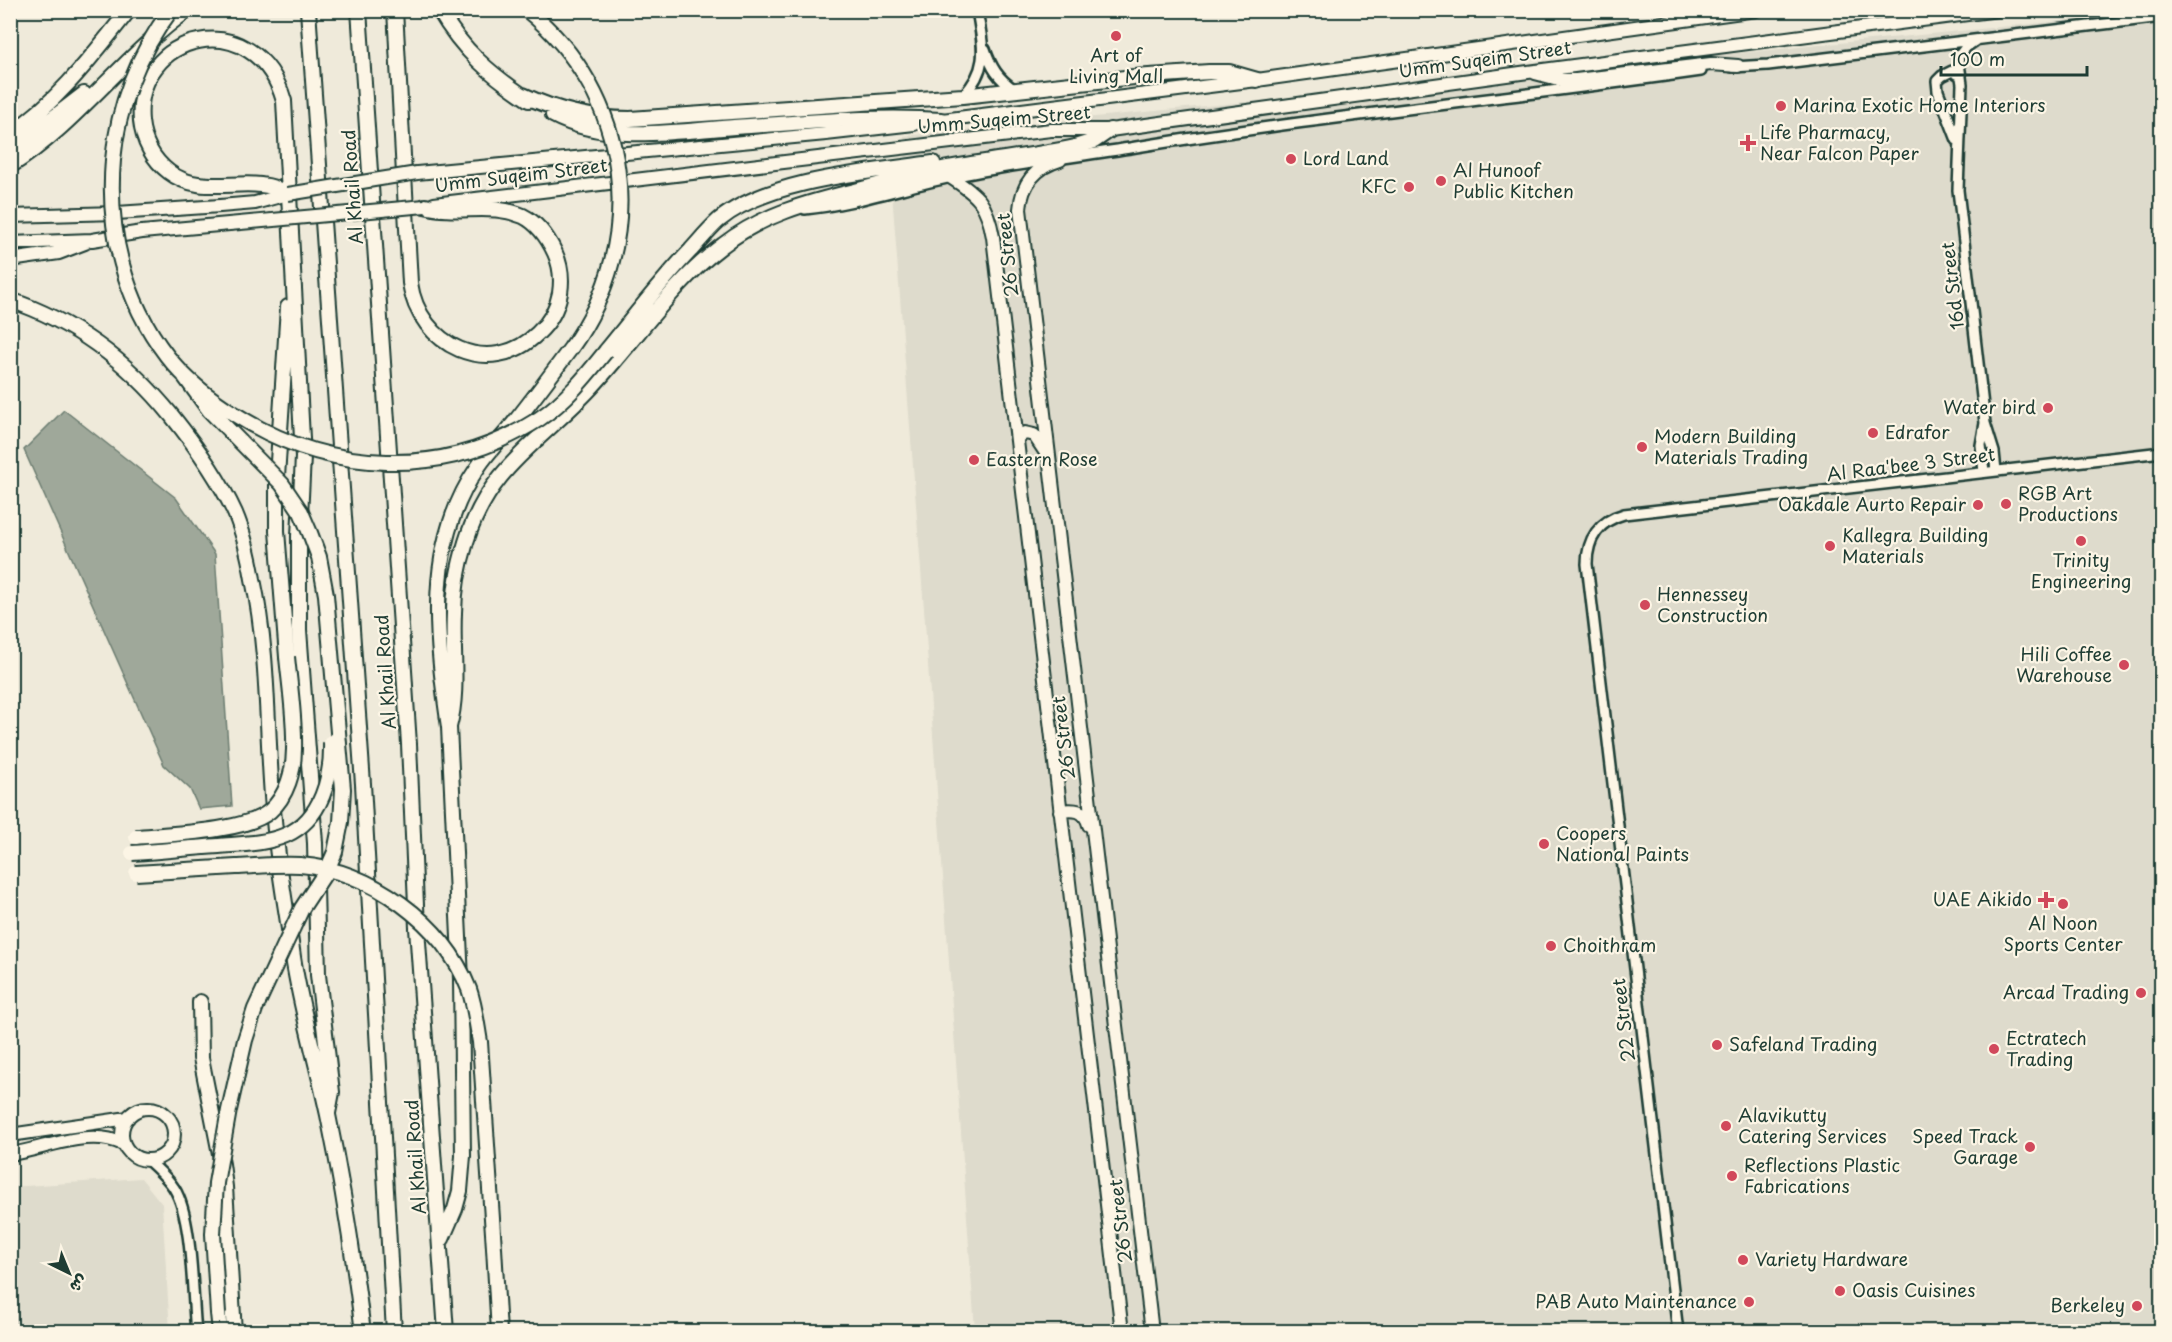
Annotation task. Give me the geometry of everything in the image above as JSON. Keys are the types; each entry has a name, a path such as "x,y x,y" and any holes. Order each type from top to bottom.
{"highway":[{"path":"10,134 36,114 72,80 129,10"},
{"path":"171,10 139,65 121,112 115,141 112,216 121,262 137,306 155,340 214,415 282,484 301,512 317,551 325,583 343,789 340,832 330,864 302,908 255,1009 244,1040 220,1153 214,1201 213,1234 220,1332"},
{"path":"10,166 57,130 162,31 188,10"},
{"name":"Al Khail Road","path":"308,10 363,784 394,1332"},
{"name":"Al Khail Road","path":"359,10 408,733 417,928 446,1332"},
{"path":"394,10 410,283 416,308 434,334 451,346 470,353 489,355 508,351 534,337 552,315 560,290 558,261 542,231 524,217 506,210 482,208 448,211 425,206"},
{"path":"439,10 469,53 495,76 545,110 585,127 616,132 664,132 879,118 941,120"},
{"path":"441,1241 460,1191 463,1156 461,979 449,727 440,662 438,570 453,512 478,466 571,348 595,309 612,265 619,220 619,176 610,133 592,88 560,42 527,10"},
{"path":"288,194 269,185 198,185 177,178 162,166 146,142 141,114 146,84 156,66 163,59 180,47 211,39 241,45 259,56 275,76 283,94 294,255 303,457 299,536 299,630 315,843 318,975 332,1092 327,1113"},
{"path":"10,151 87,91 121,69"},
{"path":"523,95 544,105 572,113 602,118 630,119 963,96 1134,77 1209,72 1228,72 1257,80"},
{"path":"185,377 216,402 246,421 296,446 354,460 408,462 439,458 473,449 531,424 563,400 606,351 657,286 706,234 726,216 759,198 834,178 1071,142 1105,130"},
{"path":"449,727 454,700 453,613 460,565 472,524 491,488 517,456 598,380 665,302 711,255 759,222 790,209 915,175 1075,147 1094,141 1105,130"},
{"path":"136,837 215,830 260,818 270,812 278,802 289,780 294,751 278,558 278,477 286,364 289,276 294,255"},
{"path":"10,300 54,318 90,339 124,364 154,394 208,465 229,502 245,540 262,629 275,833 296,972 350,1232 363,1332"},
{"path":"132,853 264,842 288,834 304,822 322,799 329,779 333,680"},
{"path":"136,873 282,865 322,869 370,885 395,900 420,920 440,941 456,964 469,989 476,1014 480,1042 499,1332"},
{"path":"200,1002 201,1058 225,1187 234,1332"}],"main road":[{"name":"Umm Suqeim Street","path":"10,216 255,203 288,194 417,173 826,134 1257,80 1756,10"},
{"name":"Umm Suqeim Street","path":"10,243 92,240 142,232 425,206 1030,133 1072,129 1105,130 1998,10"},
{"path":"1528,72 1562,80 1576,80 1711,64 1738,66"},
{"name":"26 Street","path":"1060,160 1042,167 1028,181 1020,209 1152,1332"},
{"name":"26 Street","path":"950,177 978,197 985,206 990,220 1122,1332"},
{"path":"10,260 59,253 92,240"},
{"path":"1017,438 1025,433 1034,435 1049,458"},
{"path":"1060,811 1076,810 1083,813 1088,820 1093,841"},
{"path":"10,1154 72,1140 108,1138 123,1144 133,1156 149,1161 165,1154 171,1147 174,1138 170,1121 165,1114 152,1108 135,1111 122,1128 123,1144"},
{"path":"10,1135 128,1118"}],"street":[{"path":"963,96 975,84 981,72 982,40 977,10"},
{"path":"790,209 834,205 950,177 1310,121 1738,66 1768,65 2162,17"},
{"name":"16d Street","path":"1977,39 1958,57 1962,84 1958,190 1985,423 1992,442 1996,471"},
{"path":"982,40 994,71 1002,81 1017,91"},
{"name":"16d Street","path":"1959,145 1938,91 1937,81 1952,71 1960,76"},
{"name":"16d Street","path":"1984,472 1981,445 1985,423"},
{"name":"Al Raa'bee 3 Street","path":"1598,529 1624,514 2162,452"},
{"name":"22 Street","path":"1598,529 1590,542 1587,564 1678,1332"},
{"path":"149,1161 174,1188 181,1202 191,1265 196,1332"}],"shaded area":[{"path":"2161,11 2161,1331 975,1331 890,167 906,165 904,136"},
{"path":"64,410 176,498 215,554 232,806 199,809 190,789 164,765 24,450"},
{"path":"141,1178 162,1204 170,1331 11,1331 11,1187"}],"place":[{"name":"Art of Living Mall","path":"1116,36"},
{"name":"Marina Exotic Home Interiors","path":"1781,106"},
{"name":"Life Pharmacy, Near Falcon Paper","path":"1748,143"},
{"name":"Lord Land","path":"1291,159"},
{"name":"Al Hunoof Public Kitchen","path":"1441,181"},
{"name":"KFC","path":"1409,187"},
{"name":"Water bird","path":"2048,408"},
{"name":"Edrafor","path":"1873,433"},
{"name":"Modern Building Materials Trading","path":"1642,447"},
{"name":"Eastern Rose","path":"974,460"},
{"name":"RGB Art Productions","path":"2006,504"},
{"name":"Oakdale Aurto Repair","path":"1978,505"},
{"name":"Trinity Engineering","path":"2081,541"},
{"name":"Kallegra Building Materials","path":"1830,546"},
{"name":"Hennessey Construction","path":"1645,605"},
{"name":"Hili Coffee Warehouse","path":"2124,665"},
{"name":"Coopers National Paints","path":"1544,844"},
{"name":"UAE Aikido","path":"2046,900"},
{"name":"Al Noon Sports Center","path":"2063,904"},
{"name":"Choithram","path":"1551,946"},
{"name":"Arcad Trading","path":"2141,993"},
{"name":"Safeland Trading","path":"1717,1045"},
{"name":"Ectratech Trading","path":"1994,1049"},
{"name":"Alavikutty Catering Services","path":"1726,1126"},
{"name":"Speed Track Garage","path":"2030,1147"},
{"name":"Reflections Plastic Fabrications","path":"1732,1176"},
{"name":"Variety Hardware","path":"1743,1260"},
{"name":"Oasis Cuisines","path":"1840,1291"},
{"name":"PAB Auto Maintenance","path":"1749,1302"},
{"name":"Berkeley","path":"2137,1306"}]}
